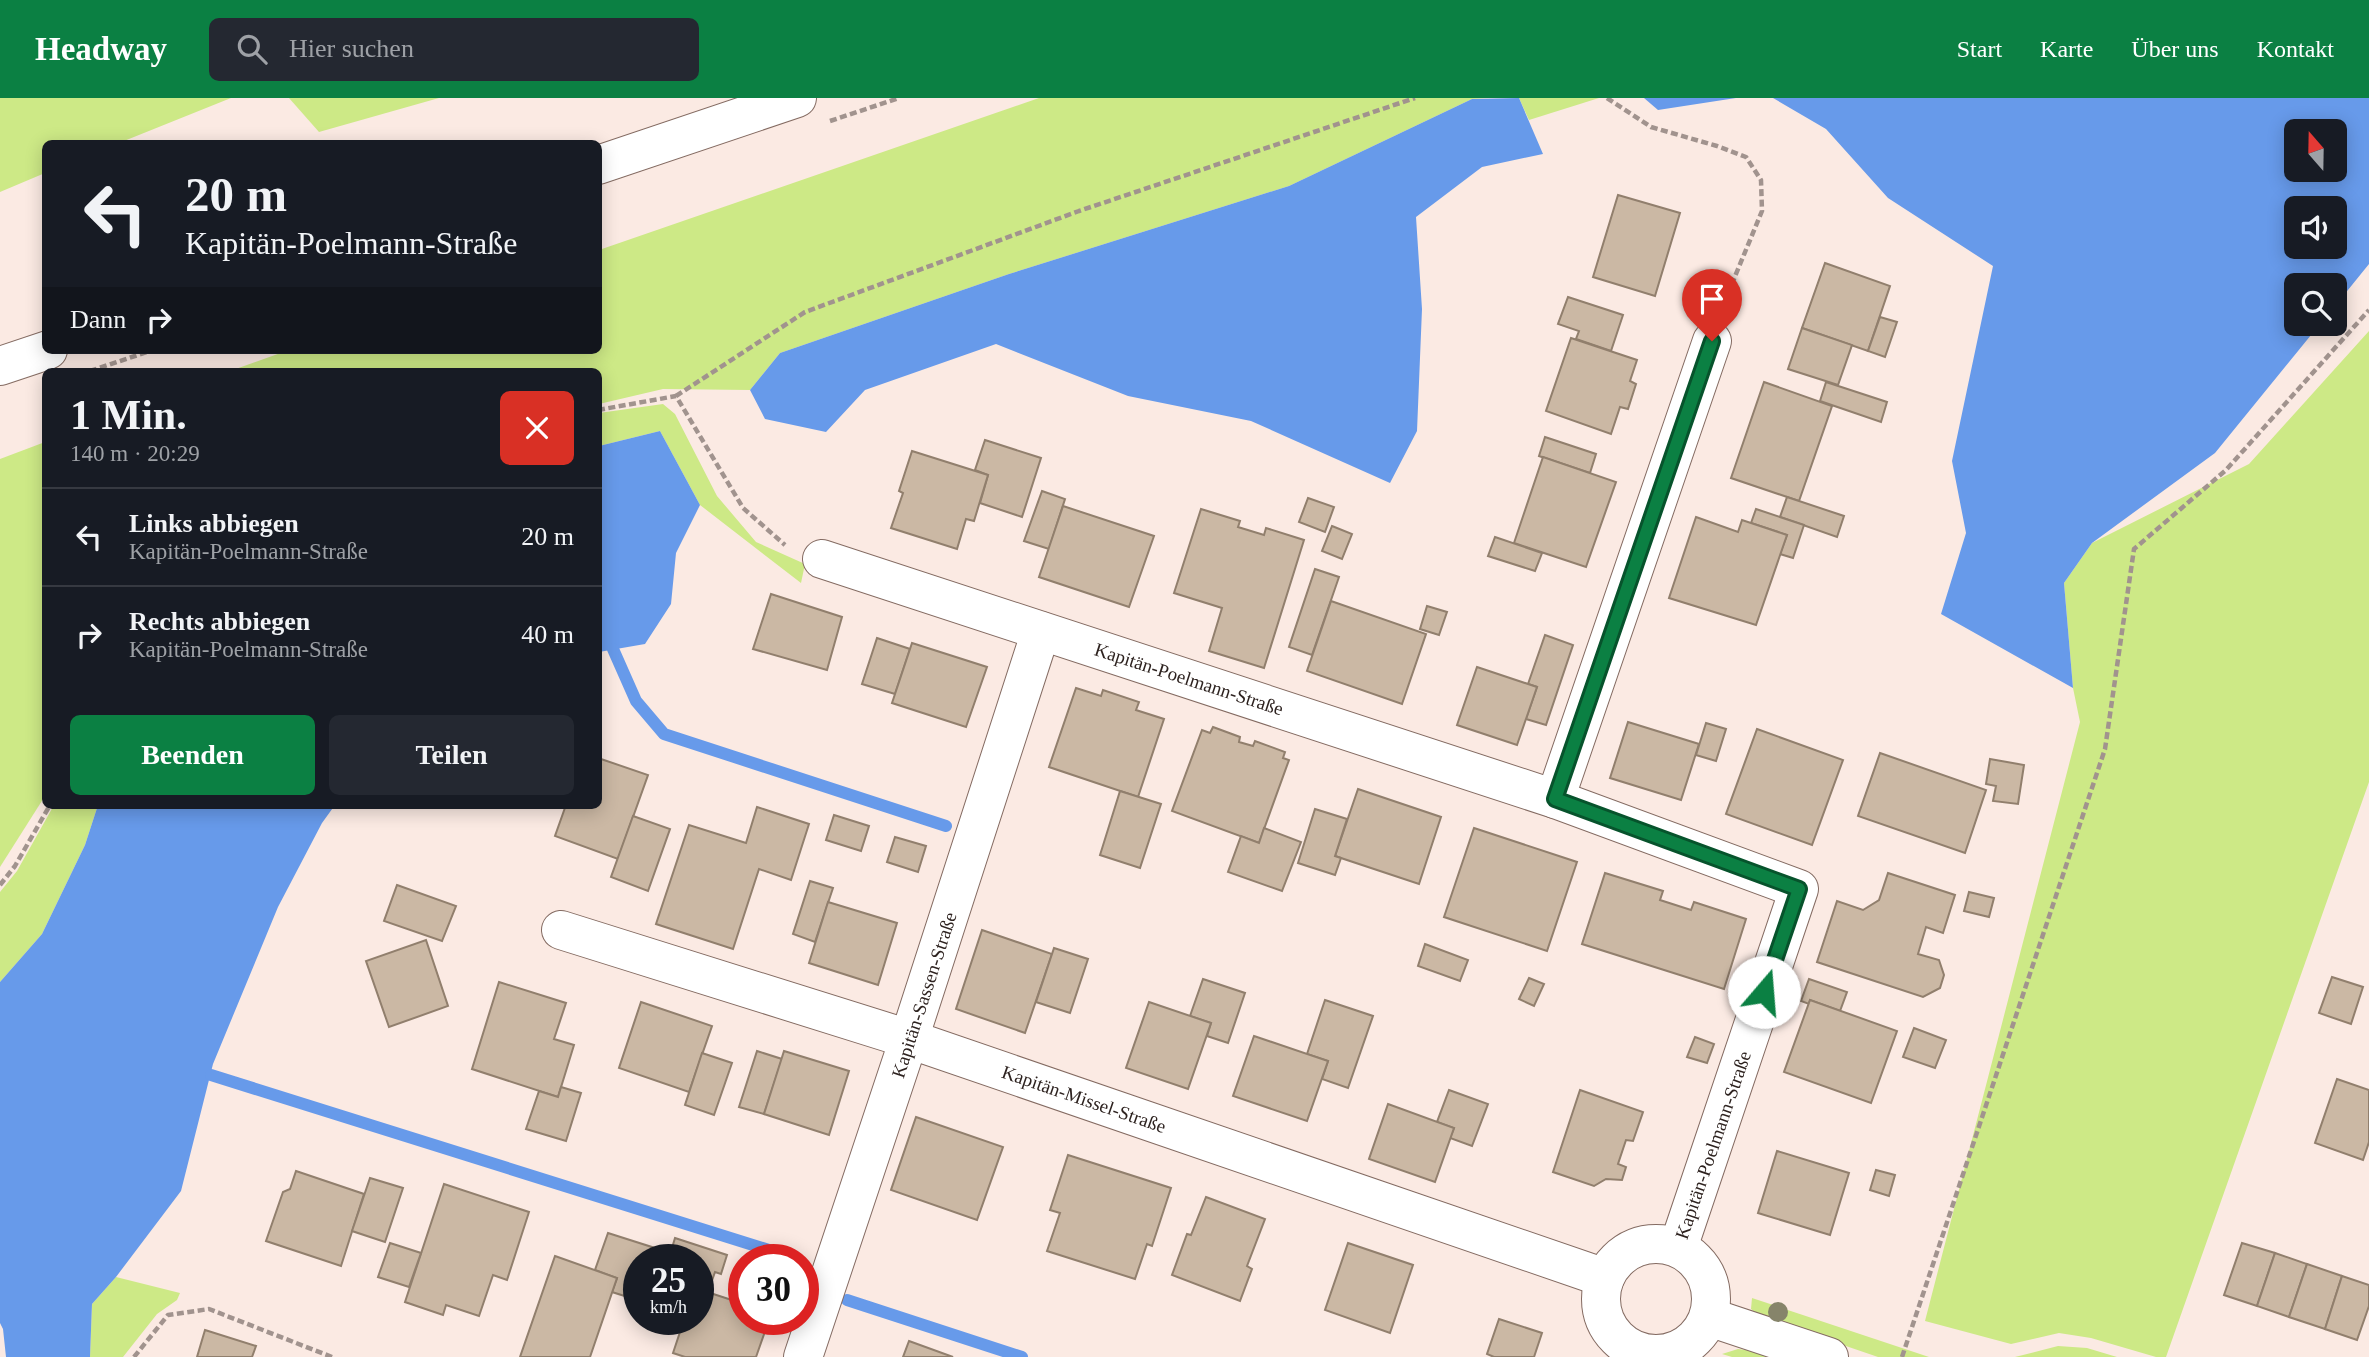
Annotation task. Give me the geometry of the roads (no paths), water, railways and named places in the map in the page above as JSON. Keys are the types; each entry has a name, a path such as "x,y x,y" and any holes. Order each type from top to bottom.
{"street":[{"path":"602,164 797,98"},
{"path":"1555,799 1712,341"},
{"path":"0,366 42,352"},
{"name":"Kapitän-Poelmann-Straße","path":"822,559 1555,799 1799,889 1678,1248"},
{"name":"Kapitän-Sassen-Straße","path":"803,1357 1041,631"},
{"name":"Kapitän-Missel-Straße","path":"561,930 909,1040 1605,1278"},
{"name":"Kapitän-Poelmann-Straße","path":"1605,1278 1612,1265 1636,1248 1650,1244 1678,1248 1695,1260 1707,1276 1712,1304 1709,1317"},
{"path":"1605,1278 1601,1299 1605,1322 1613,1334 1636,1354 1672,1352 1688,1345 1700,1333 1709,1317 1829,1357"}],"water":[{"path":"1519,98 1543,154 1482,167 1416,217 1422,309 1417,431 1390,483 1251,421 1128,396 996,344 865,390 826,432 765,419 750,390 780,353 1009,274 1289,186 1472,99"},
{"path":"1644,98 1736,98 1658,110"},
{"path":"1773,98 2369,98 2369,264 2347,291 2347,273 2284,273 2284,336 2310,336 2215,453 2092,543 2064,583 2073,688 1941,614 1966,533 1952,461 1993,266 1888,198 1826,129"},
{"path":"660,431 700,505 676,553 671,604 645,644 602,651 602,445"},
{"path":"97,809 332,809 278,907 213,1064 181,1191 116,1277 92,1304 90,1357 6,1357 0,1323 0,982 42,934 85,845"}],"waterway":[{"path":"613,649 636,701 664,734 946,826"},
{"path":"211,1075 750,1244"},
{"path":"847,1300 1022,1357"}]}
